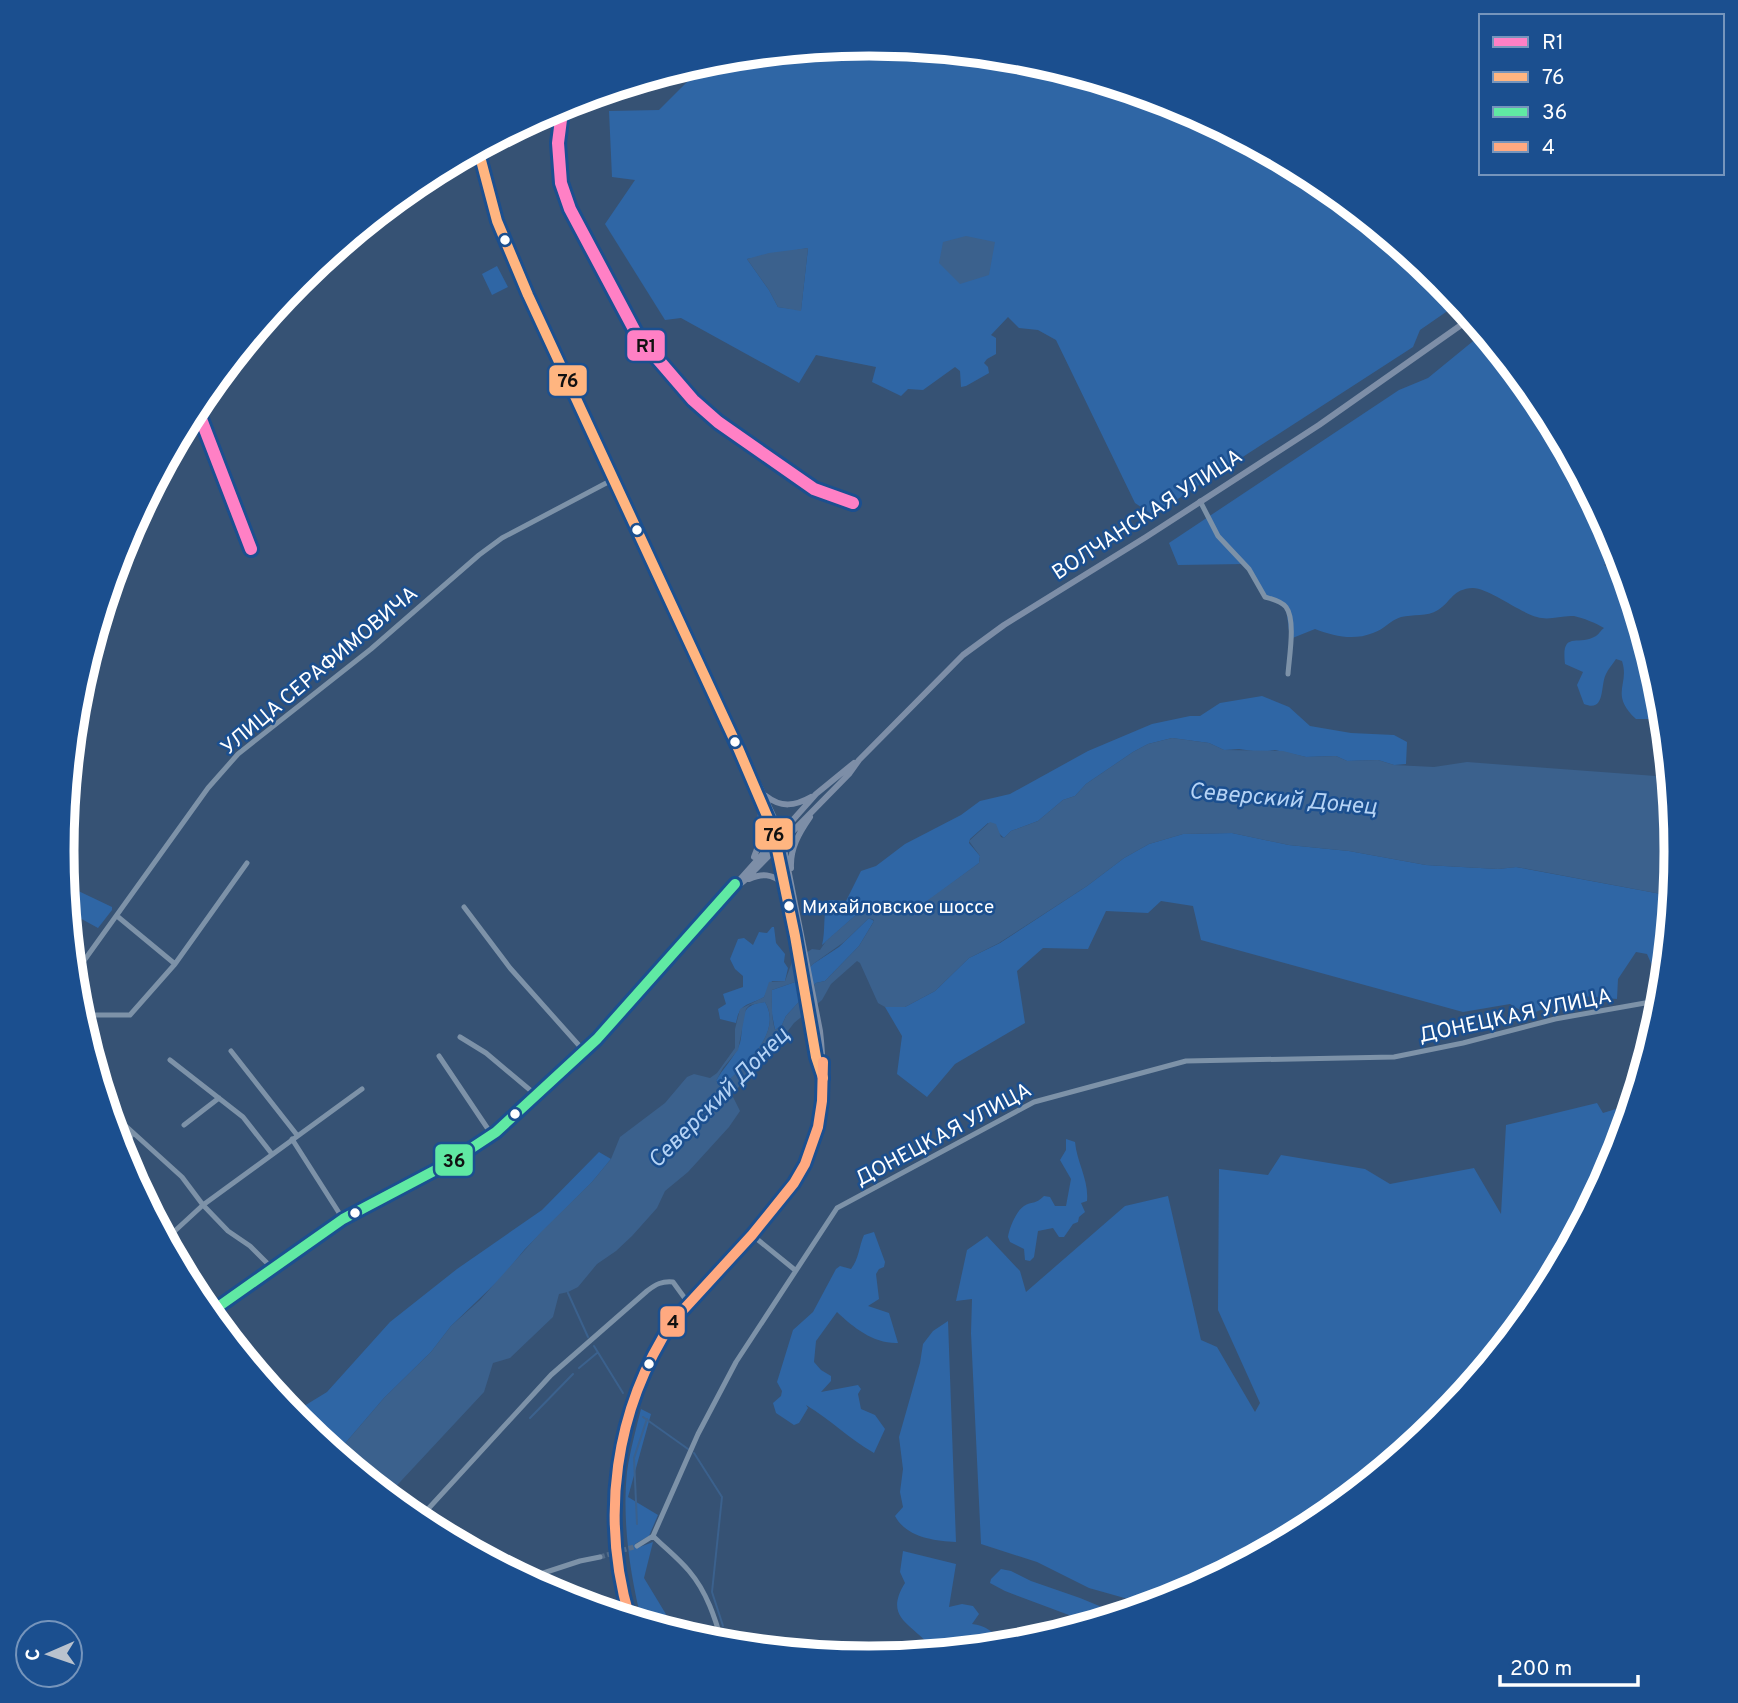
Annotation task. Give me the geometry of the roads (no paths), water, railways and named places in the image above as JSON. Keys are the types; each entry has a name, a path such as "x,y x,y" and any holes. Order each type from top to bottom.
{"main road":[{"path":"480,158 496,221 612,480 779,840"},
{"name":"ВОЛЧАНСКАЯ УЛИЦА","path":"218,1307 343,1219 449,1163 492,1135 584,1051 750,866 820,803 963,655 1015,618 1319,425 1464,323"},
{"path":"627,1609 618,1576 614,1494 627,1423 642,1376 658,1343 673,1321 783,1198 805,1164 818,1128 822,1101 823,1077 816,1057 816,1032 779,840 763,793 744,753 738,748"},
{"name":"ВОЛЧАНСКАЯ УЛИЦА","path":"726,895 744,881 816,794 844,769 859,760"},
{"path":"763,793 784,805 802,802 816,794"},
{"path":"788,886 790,859 796,841 820,803"},
{"path":"750,866 760,841 761,804"},
{"path":"744,881 755,876 769,875 788,886"}],"street":[{"name":"УЛИЦА СЕРАФИМОВИЧА","path":"82,965 208,788 238,754 371,649 502,538 612,480"},
{"path":"1200,501 1218,536 1249,569 1265,597 1279,601 1286,607 1290,618 1288,674"},
{"path":"91,1015 130,1014 175,964 247,863"},
{"path":"464,907 510,968 584,1051"},
{"path":"117,916 175,964"},
{"name":"ДОНЕЦКАЯ УЛИЦА","path":"653,1536 698,1434 736,1362 837,1208 1034,1102 1186,1061 1394,1057 1463,1043 1555,1019 1650,1003"},
{"path":"460,1037 486,1054 536,1096"},
{"path":"230,1051 295,1137 343,1219"},
{"path":"439,1056 492,1135"},
{"path":"170,1060 243,1117 272,1154"},
{"path":"172,1234 203,1205 362,1089"},
{"path":"184,1125 219,1098"},
{"path":"122,1123 182,1177 203,1205 228,1231 250,1246 272,1268"},
{"path":"128,1140 133,1133"},
{"path":"752,1235 795,1270"},
{"path":"425,1512 551,1375 657,1284 673,1282 689,1304"},
{"path":"637,1546 653,1536 688,1569 701,1587 719,1633"},
{"path":"539,1575 600,1557"}],"water":[{"path":"966,236 995,242 989,275 960,284 939,263 943,242"},
{"path":"808,248 801,311 778,307 747,259"},
{"name":"Северский Донец","path":"1172,738 1209,743 1224,750 1283,751 1306,757 1336,756 1347,761 1378,760 1394,765 1434,767 1467,762 1661,776 1663,894 1517,867 1498,869 1426,865 1349,851 1289,845 1232,833 1183,834 1149,844 1124,858 1087,886 999,943 969,958 935,991 905,1007 885,1007 878,1003 857,961 831,984 822,1000 794,1023 771,1053 734,1092 732,1095 740,1111 729,1127 688,1172 665,1191 657,1208 632,1236 597,1264 578,1287 559,1294 553,1317 510,1358 493,1363 484,1392 393,1489 341,1448 384,1398 431,1352 451,1326 480,1300 541,1232 592,1182 611,1159 620,1137 665,1103 687,1077 694,1074 710,1078 717,1073 735,1048 735,1029 740,1009 764,997 769,982 785,981 792,962 812,949 820,950 826,941 865,907 877,905 890,911 917,908 979,863 980,856 969,841 990,822 996,824 1001,837 1004,838 1011,831 1038,821 1063,800 1075,796 1086,784 1148,744","holes":["869,918 874,920 859,946 825,981 816,983 775,1030 772,990 795,982","765,1002 769,1026 758,1049 722,1086 716,1081 738,1050 746,1009 750,1005"]}],"waterway":[{"path":"568,1293 588,1337"},
{"path":"594,1346 623,1393"},
{"path":"579,1368 597,1353"},
{"path":"530,1418 573,1374"},
{"path":"643,1417 688,1449"},
{"path":"637,1524 634,1458 647,1419"},
{"path":"694,1453 722,1497 712,1592 723,1626"}],"tunnel":[{"path":"600,1557 637,1546"}],"place":[{"name":"Михайловское шоссе","path":"789,906"}]}
